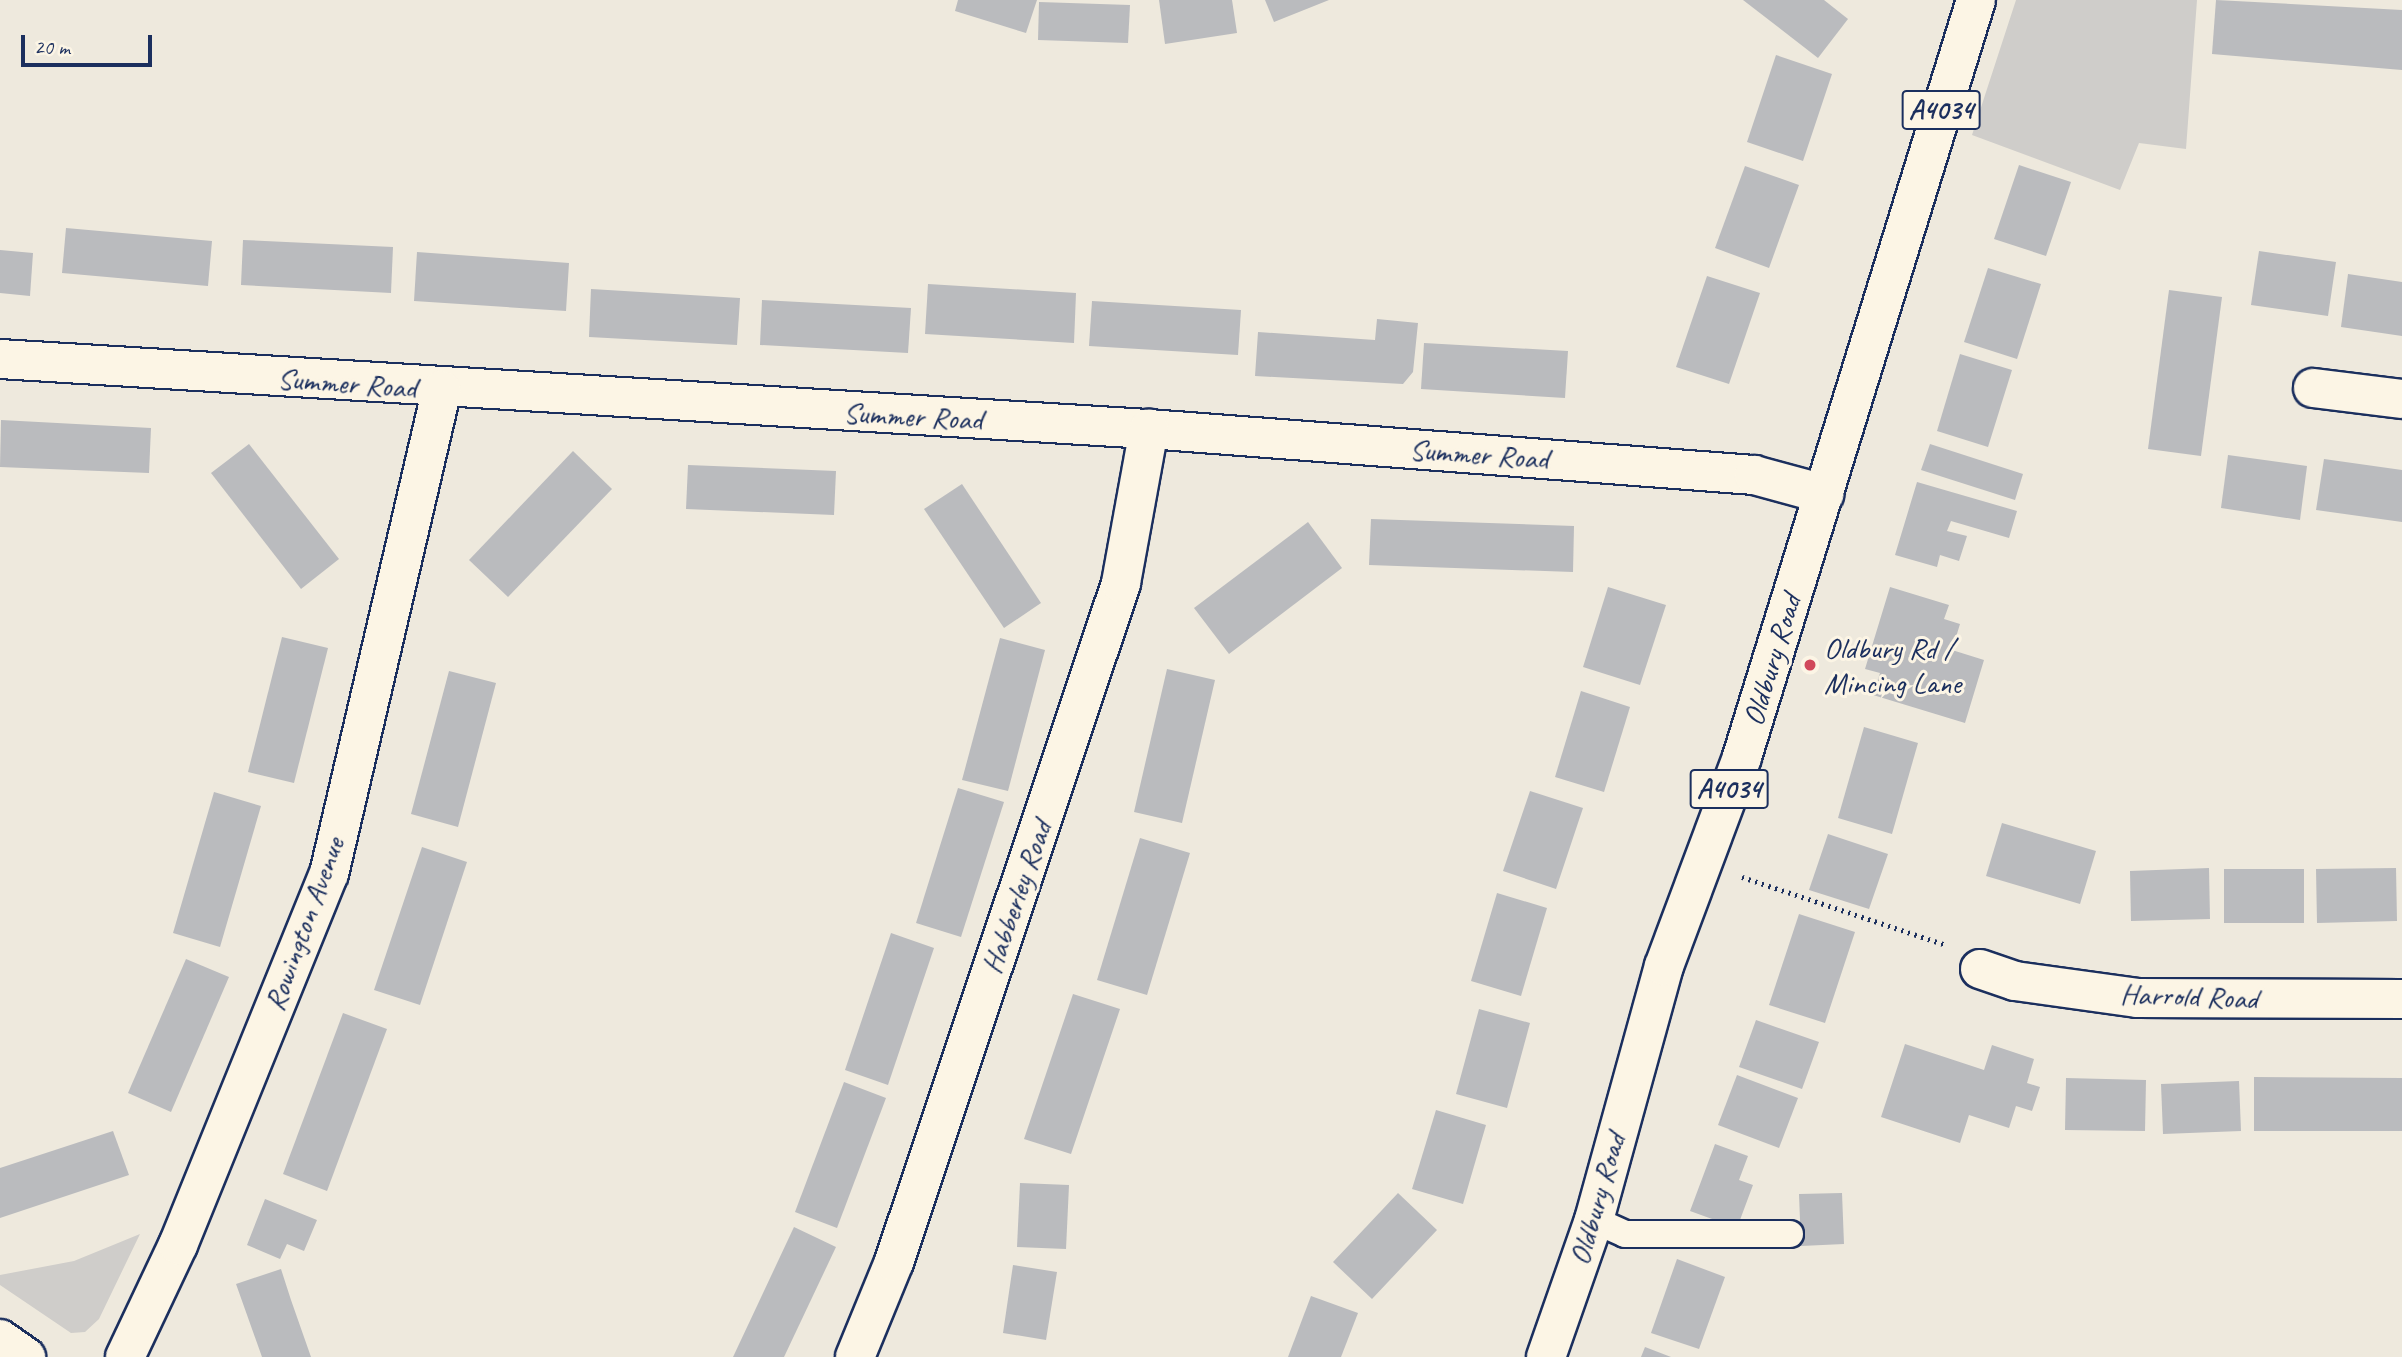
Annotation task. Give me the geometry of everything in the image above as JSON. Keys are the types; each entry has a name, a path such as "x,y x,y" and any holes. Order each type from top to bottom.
{"street":[{"name":"Oldbury Road","path":"1546,1357 1594,1220 1698,862 1742,757 1976,0"},
{"name":"Summer Road","path":"0,359 442,390 1149,429 1754,475 1824,494"},
{"path":"2313,388 2402,398"},
{"name":"Rowington Avenue","path":"125,1357 178,1245 329,874 442,390"},
{"name":"Habberley Road","path":"855,1357 894,1262 1121,583 1149,429"},
{"name":"Harrold Road","path":"1980,969 2015,981 2137,998 2402,999"},
{"path":"0,1339 26,1357"}],"lane":[{"path":"1594,1220 1625,1234 1790,1234"}],"path":[{"path":"1698,862 1944,943 1980,969"}],"shaded area":[{"path":"2016,0 2197,0 2186,149 2139,143 2120,190 1972,135"},
{"path":"140,1234 99,1319 85,1332 71,1333 0,1285 0,1275 74,1261"}],"building":[{"path":"958,0 1037,0 1026,33 955,11"},
{"path":"1159,0 1232,0 1237,33 1165,44"},
{"path":"1265,0 1329,0 1274,22"},
{"path":"1743,0 1824,0 1848,19 1818,58"},
{"path":"2216,0 2402,10 2402,70 2212,54"},
{"path":"1039,2 1130,5 1128,43 1038,40"},
{"path":"1776,55 1832,74 1803,161 1747,142"},
{"path":"2019,165 2071,182 2046,256 1994,239"},
{"path":"1745,166 1799,185 1769,268 1715,248"},
{"path":"66,228 212,241 208,286 62,273"},
{"path":"243,240 393,247 391,293 241,285"},
{"path":"0,250 33,253 30,296 0,293"},
{"path":"2259,251 2336,262 2328,316 2251,305"},
{"path":"417,252 569,263 566,311 414,301"},
{"path":"1988,268 2041,284 2017,359 1964,342"},
{"path":"2348,274 2402,282 2402,336 2341,327"},
{"path":"1707,276 1760,293 1729,384 1676,367"},
{"path":"928,284 1076,293 1074,343 925,334"},
{"path":"591,289 740,298 737,345 589,337"},
{"path":"2169,290 2222,297 2201,456 2148,449"},
{"path":"762,300 911,308 908,353 760,345"},
{"path":"1092,301 1241,310 1238,355 1089,346"},
{"path":"1377,319 1418,323 1413,372 1403,384 1255,376 1258,332 1375,340"},
{"path":"1424,343 1568,351 1565,398 1421,389"},
{"path":"1960,354 2012,370 1988,447 1937,431"},
{"path":"1,420 151,428 149,473 0,467"},
{"path":"249,444 339,559 301,589 211,473"},
{"path":"1930,444 2023,474 2015,500 1921,470"},
{"path":"573,451 612,489 508,597 469,560"},
{"path":"2228,455 2307,466 2300,520 2221,508"},
{"path":"2324,459 2402,470 2402,522 2316,510"},
{"path":"688,465 836,471 834,515 686,509"},
{"path":"1917,482 2017,511 2009,538 1951,521 1947,531 1967,536 1959,561 1940,555 1937,567 1895,555"},
{"path":"962,484 1041,603 1004,628 924,509"},
{"path":"1371,519 1574,526 1573,572 1369,565"},
{"path":"1308,522 1342,568 1229,654 1194,608"},
{"path":"1608,587 1666,605 1640,685 1583,667"},
{"path":"1890,587 1949,605 1944,619 1960,624 1952,650 1984,660 1965,723 1873,695 1880,673 1865,669"},
{"path":"282,637 328,648 294,783 248,772"},
{"path":"1000,638 1045,650 1008,791 962,780"},
{"path":"1167,669 1215,680 1182,823 1134,812"},
{"path":"449,671 496,683 458,827 411,814"},
{"path":"1581,691 1630,707 1604,792 1555,777"},
{"path":"1864,727 1918,743 1892,834 1838,818"},
{"path":"958,788 1004,802 961,937 916,923"},
{"path":"1530,791 1583,808 1556,889 1503,871"},
{"path":"214,792 261,806 220,947 173,933"},
{"path":"2002,823 2096,851 2080,904 1986,876"},
{"path":"1828,834 1888,854 1869,909 1809,890"},
{"path":"1140,838 1190,853 1147,995 1097,980"},
{"path":"422,847 467,862 420,1005 374,990"},
{"path":"2209,868 2210,919 2131,921 2130,871"},
{"path":"2396,868 2397,921 2317,923 2316,869"},
{"path":"2224,869 2304,869 2304,923 2224,923"},
{"path":"1497,893 1547,908 1521,996 1471,981"},
{"path":"1799,914 1855,932 1825,1023 1769,1005"},
{"path":"891,933 934,948 888,1085 845,1070"},
{"path":"186,959 229,977 171,1112 128,1093"},
{"path":"1073,994 1120,1009 1071,1154 1024,1139"},
{"path":"1479,1009 1530,1023 1507,1108 1456,1094"},
{"path":"343,1013 387,1029 327,1191 283,1174"},
{"path":"1756,1020 1819,1042 1802,1089 1739,1067"},
{"path":"1905,1044 1984,1070 1992,1045 2034,1059 2027,1083 2040,1087 2032,1111 2016,1106 2009,1128 1969,1115 1960,1143 1881,1117"},
{"path":"1737,1075 1798,1098 1779,1148 1718,1125"},
{"path":"2254,1077 2402,1078 2402,1131 2254,1131"},
{"path":"2066,1078 2146,1080 2145,1131 2065,1130"},
{"path":"2239,1081 2241,1131 2163,1134 2161,1084"},
{"path":"844,1082 886,1098 837,1228 795,1212"},
{"path":"1436,1110 1486,1125 1463,1204 1412,1189"},
{"path":"113,1131 129,1175 0,1218 0,1168"},
{"path":"1715,1144 1748,1156 1739,1180 1753,1185 1737,1228 1690,1211"},
{"path":"1020,1183 1069,1185 1066,1249 1017,1247"},
{"path":"1398,1193 1437,1230 1372,1299 1333,1262"},
{"path":"1842,1193 1844,1244 1801,1246 1799,1194"},
{"path":"265,1199 317,1220 304,1251 287,1244 280,1259 247,1245"},
{"path":"794,1227 836,1247 784,1357 733,1357"},
{"path":"1677,1259 1725,1277 1699,1349 1651,1333"},
{"path":"1013,1265 1057,1272 1046,1340 1003,1333"},
{"path":"281,1269 311,1357 262,1357 236,1284"},
{"path":"1311,1296 1358,1313 1341,1357 1288,1357"},
{"path":"1645,1347 1671,1357 1641,1357"}],"place":[{"name":"Oldbury Rd / Mincing Lane","path":"1810,665"}]}
